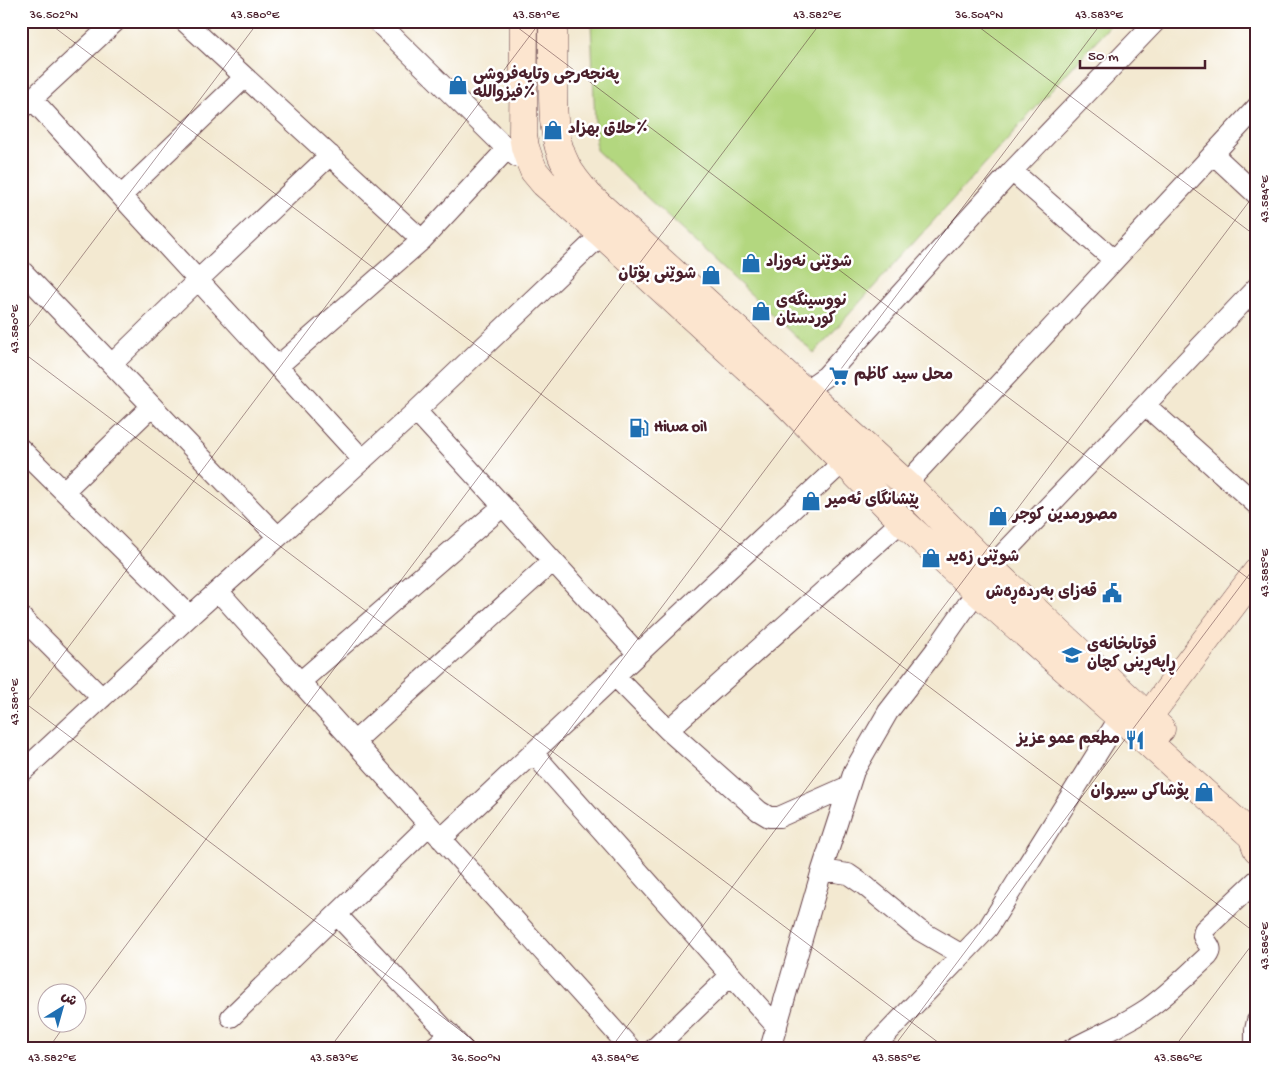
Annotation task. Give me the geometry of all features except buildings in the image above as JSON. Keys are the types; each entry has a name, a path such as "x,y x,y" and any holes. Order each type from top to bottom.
{"main road":[{"path":"524,21 523,135 528,159 544,183 786,403 902,521 977,591 1252,836 1257,849"},
{"path":"553,21 554,129 566,165 576,182 589,196 906,484 990,568 1148,717 1257,816"},
{"path":"1148,717 1257,572"}],"street":[{"path":"184,21 422,240"},
{"path":"377,21 507,149 534,170"},
{"path":"804,391 826,376 1012,171 1156,21"},
{"path":"112,22 27,104 121,196 363,460"},
{"path":"121,196 245,77"},
{"path":"906,484 1257,107"},
{"path":"278,366 422,240 507,149"},
{"path":"1213,154 1257,195"},
{"path":"112,364 330,155"},
{"path":"1012,171 1114,260"},
{"path":"21,773 190,616 416,411 602,234"},
{"path":"21,270 278,537"},
{"path":"770,1049 822,870 854,771 888,712 935,651 977,591 990,568 1257,287"},
{"path":"1145,405 1257,505"},
{"path":"64,491 152,406"},
{"path":"416,411 638,654"},
{"path":"21,449 190,616"},
{"path":"232,1016 337,915 435,832 533,753 844,461"},
{"path":"300,682 503,506"},
{"path":"668,730 902,521"},
{"path":"354,742 553,561"},
{"path":"218,591 631,1049"},
{"path":"21,617 102,698"},
{"path":"615,676 668,730 759,811 768,816 779,817 849,786"},
{"path":"872,1049 988,928 1120,717"},
{"path":"533,753 777,1027"},
{"path":"822,870 848,874 918,930 962,955"},
{"path":"1072,1049 1144,1011 1162,998 1208,956 1211,948 1204,939 1204,930 1257,880"},
{"path":"337,915 464,1049"},
{"path":"654,1049 731,975"},
{"path":"1255,1049 1257,1021"},
{"path":"432,1049 450,1034"}],"green space":[{"path":"591,21 1114,21 814,353 596,150"}],"place":[{"name":"پەنجەرجی وتایەفروشی فیزواللە٪","path":"458,85"},
{"name":"حلاق بهزاد٪","path":"553,130"},
{"name":"شوێنی نەوزاد","path":"751,263"},
{"name":"شوێنی بۆتان","path":"711,275"},
{"name":"نووسینگەی کوردستان","path":"761,311"},
{"name":"محل سيد كاظم","path":"839,376"},
{"name":"Hiwa oil","path":"639,428"},
{"name":"پێشانگای ئەمیر","path":"811,501"},
{"name":"مصورمدین كوجر","path":"998,516"},
{"name":"شوێنی زەید","path":"931,558"},
{"name":"قەزای بەردەڕەش","path":"1112,593"},
{"name":"قوتابخانەی ڕاپەڕینی کچان","path":"1072,655"},
{"name":"مطعم عمو عزيز","path":"1135,740"},
{"name":"پۆشاکی سیروان","path":"1204,792"}]}
